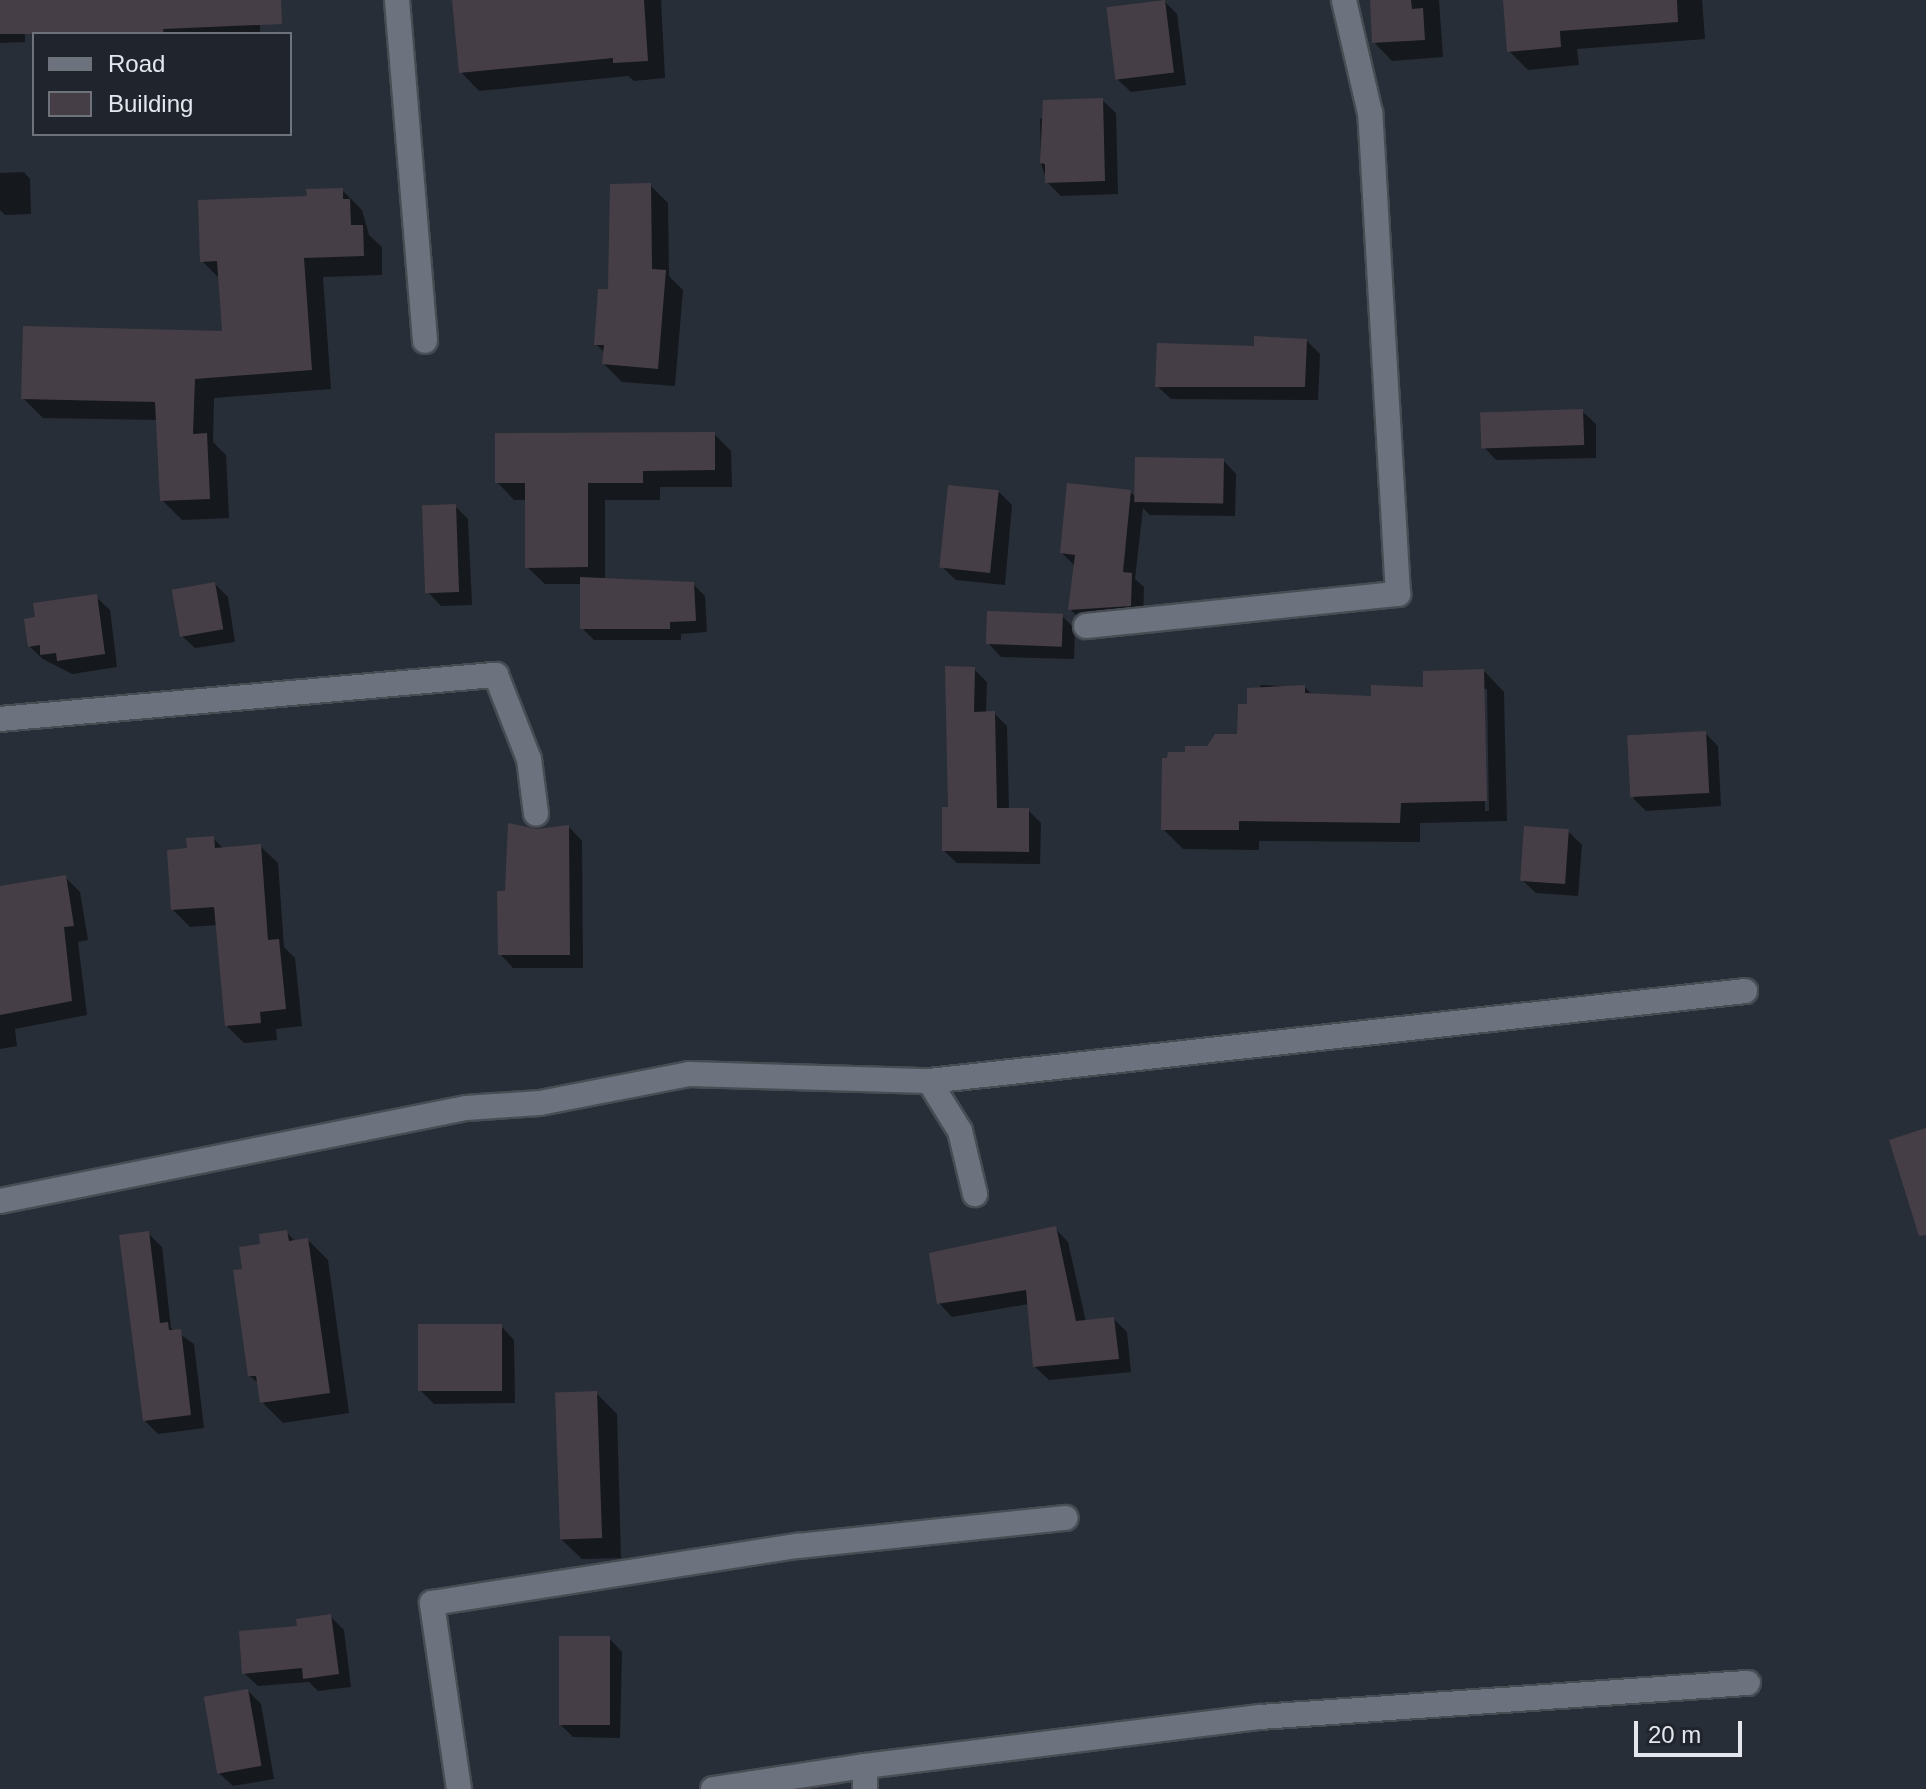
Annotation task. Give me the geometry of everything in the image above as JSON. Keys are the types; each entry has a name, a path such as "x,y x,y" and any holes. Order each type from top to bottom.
{"street":[{"path":"397,0 425,341"},
{"path":"1086,626 1398,594 1370,113 1344,0"},
{"path":"0,719 496,675 529,759 536,814"},
{"path":"0,1201 466,1108 540,1103 689,1074 929,1081 1745,991"},
{"path":"929,1081 960,1131 975,1194"},
{"path":"459,1789 432,1603 798,1546 1066,1518"},
{"path":"713,1789 865,1778 1260,1717 1748,1683"}],"building":[{"path":"0,0 281,0 282,24 163,29 164,32 0,34"},
{"path":"452,0 644,0 648,61 613,63 613,58 459,73"},
{"path":"1165,0 1174,72 1115,80 1106,7"},
{"path":"1370,0 1411,0 1412,9 1423,8 1425,40 1372,43"},
{"path":"1503,0 1677,0 1678,22 1560,31 1561,47 1507,52"},
{"path":"1103,98 1105,181 1045,183 1045,164 1040,163 1043,100"},
{"path":"651,183 652,269 666,270 658,369 602,364 604,345 594,345 598,289 608,289 610,184"},
{"path":"343,188 343,199 350,199 351,225 363,225 364,256 304,258 312,370 195,379 193,434 207,433 210,499 160,501 155,402 21,399 23,326 222,331 217,261 200,262 198,200 307,196 306,189"},
{"path":"1254,336 1307,339 1305,387 1155,387 1157,343 1254,346"},
{"path":"1583,409 1584,445 1481,449 1480,413"},
{"path":"715,432 715,470 643,471 643,483 588,483 588,567 525,568 525,483 495,483 495,433"},
{"path":"1135,457 1224,459 1223,504 1134,502"},
{"path":"1067,483 1131,490 1123,572 1132,573 1131,606 1068,610 1075,555 1060,553"},
{"path":"948,485 999,490 990,573 939,568"},
{"path":"456,504 459,592 425,593 422,505"},
{"path":"580,577 694,582 696,621 670,622 670,629 580,629"},
{"path":"215,582 223,629 180,637 172,590"},
{"path":"97,594 105,654 57,661 56,653 40,655 40,645 28,647 24,619 35,617 33,603"},
{"path":"987,611 1063,614 1062,647 986,644"},
{"path":"945,666 975,667 974,712 995,711 997,808 1029,808 1029,852 942,851 942,807 948,807"},
{"path":"1484,669 1487,801 1401,803 1400,823 1239,821 1239,830 1161,830 1162,758 1167,758 1168,752 1185,752 1185,746 1207,746 1215,734 1237,734 1238,704 1247,704 1247,688 1305,685 1305,693 1371,696 1371,685 1423,687 1423,671"},
{"path":"1706,731 1709,793 1630,797 1627,735"},
{"path":"508,823 537,829 569,825 570,955 498,955 497,891 505,891"},
{"path":"1524,826 1569,829 1565,884 1520,881"},
{"path":"214,836 215,848 261,844 268,940 279,939 286,1009 260,1012 261,1023 225,1026 214,907 171,910 167,850 187,848 186,838"},
{"path":"66,875 74,926 64,927 72,1001 0,1015 0,886"},
{"path":"1926,1128 1926,1235 1919,1236 1889,1140"},
{"path":"1056,1226 1076,1321 1114,1317 1119,1359 1033,1367 1026,1290 937,1304 929,1253"},
{"path":"287,1230 289,1241 308,1238 330,1393 260,1403 256,1376 248,1376 233,1270 242,1269 239,1247 260,1244 259,1234"},
{"path":"149,1231 160,1323 168,1322 169,1330 181,1329 191,1415 143,1421 119,1235"},
{"path":"418,1324 502,1324 502,1391 418,1391"},
{"path":"597,1391 602,1538 560,1539 555,1392"},
{"path":"331,1614 339,1674 303,1679 302,1668 242,1674 239,1631 297,1626 296,1619"},
{"path":"559,1636 610,1636 610,1725 559,1725"},
{"path":"248,1689 262,1766 217,1774 204,1697"}]}
